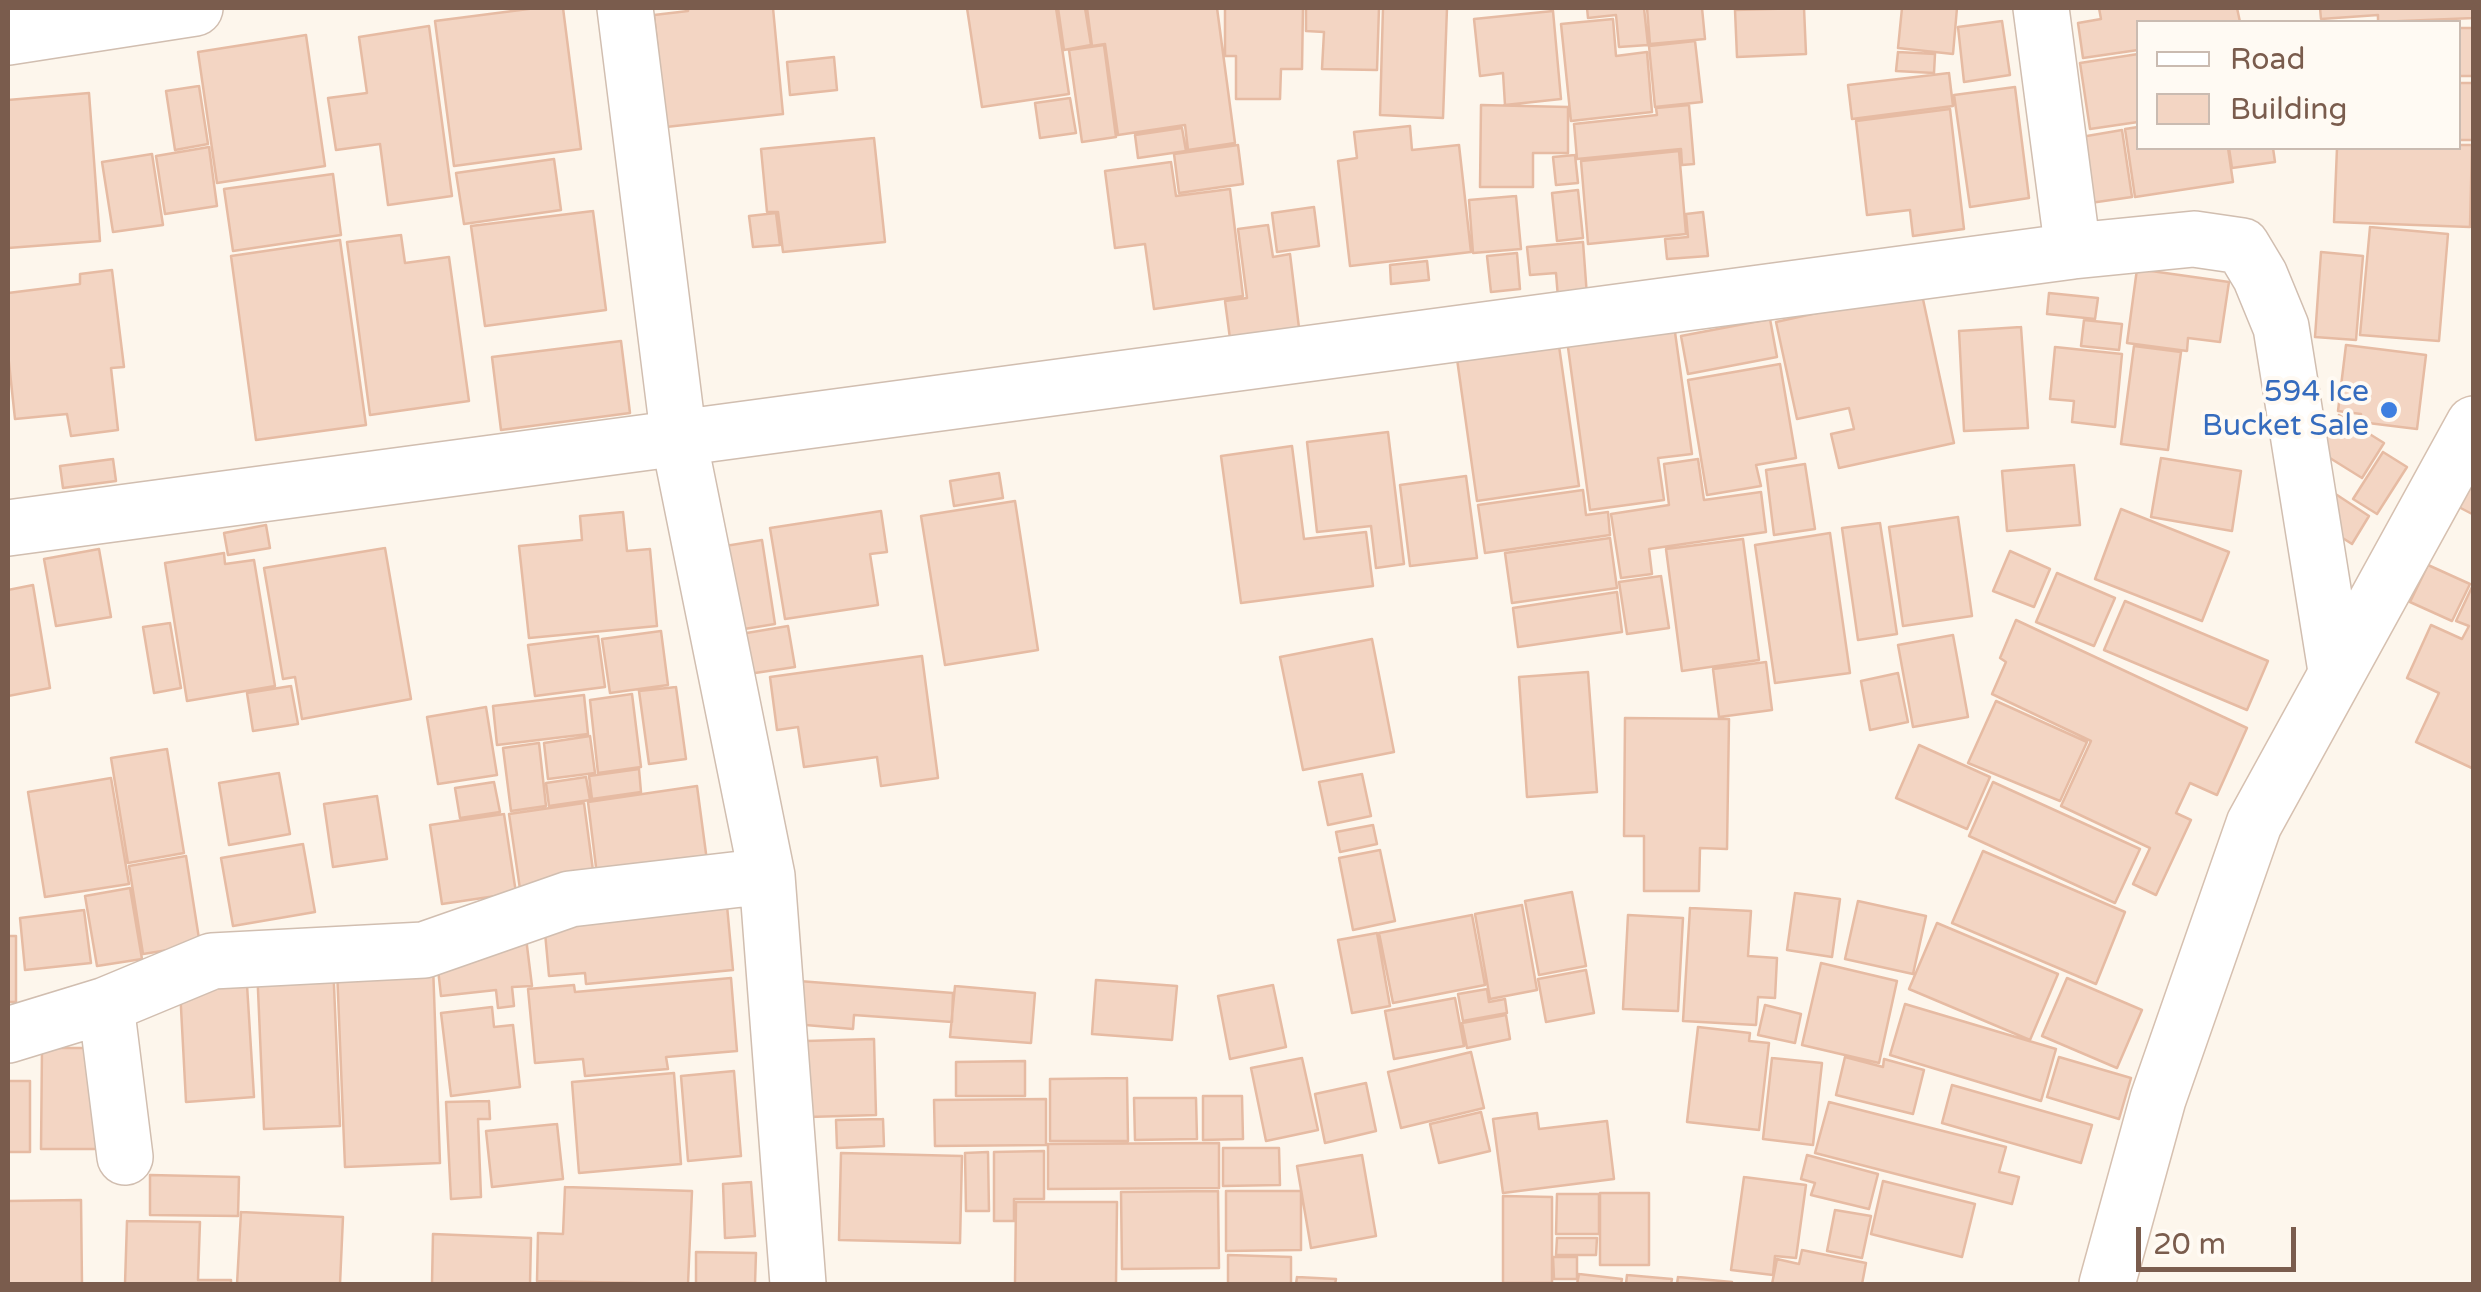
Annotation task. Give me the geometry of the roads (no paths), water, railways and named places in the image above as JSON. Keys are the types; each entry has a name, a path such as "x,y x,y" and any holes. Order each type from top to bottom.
{"street":[{"path":"8,36 195,8"},
{"path":"625,8 679,440 767,876 798,1284"},
{"path":"2041,8 2072,251"},
{"path":"8,528 2072,251 2194,240 2242,246 2260,276 2281,327 2336,671"},
{"path":"2107,1284 2158,1098 2254,824 2474,424"},
{"path":"8,1035 106,1005 212,961 424,950 570,899 767,876"},
{"path":"106,1005 125,1157"}],"place":[{"name":"594 Ice Bucket Sale","path":"2389,410"}]}
